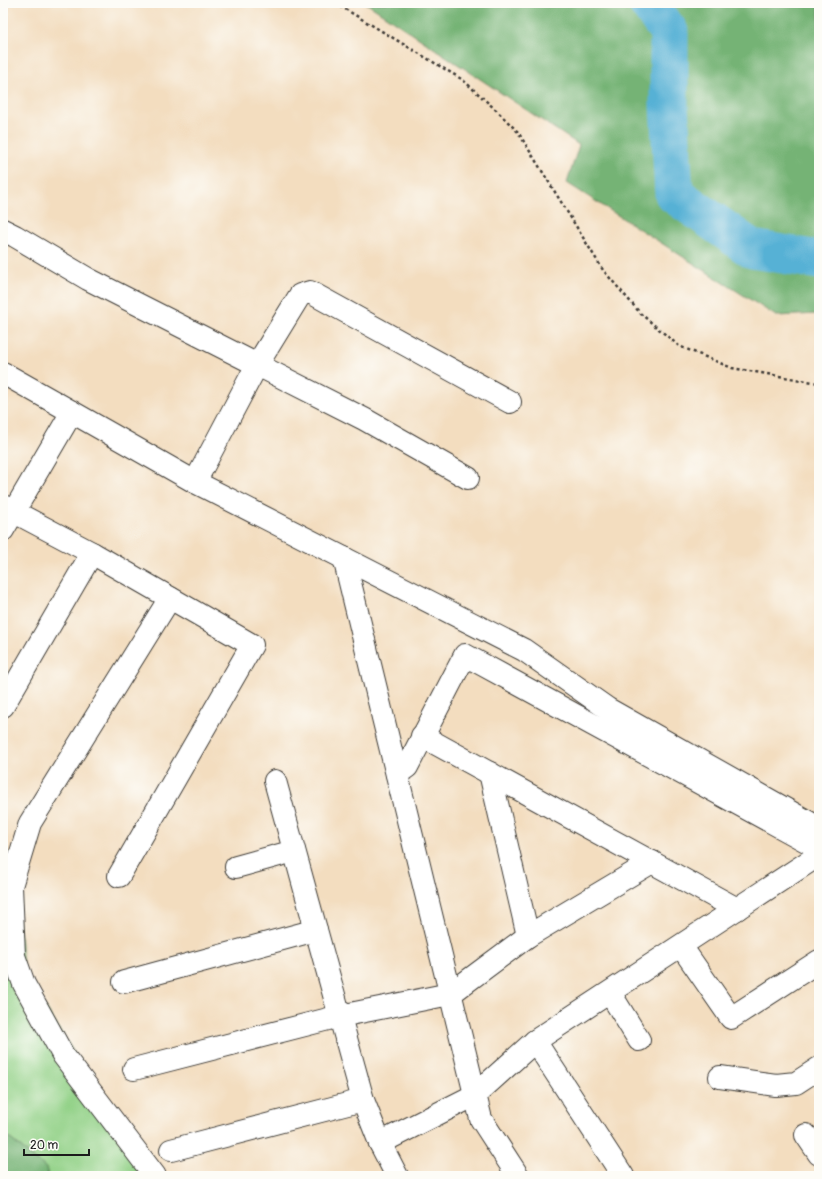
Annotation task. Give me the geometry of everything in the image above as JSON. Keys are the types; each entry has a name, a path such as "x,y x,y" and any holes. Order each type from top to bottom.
{"street":[{"path":"3,230 88,279 364,419 468,478"},
{"path":"195,482 257,365 300,294 310,292 510,402"},
{"path":"3,373 195,482 524,650 608,709 819,828"},
{"path":"72,412 7,516 92,553 252,645 119,876"},
{"path":"3,706 92,553"},
{"path":"344,558 481,1119 518,1176"},
{"path":"155,1176 62,1055 24,984 14,956 11,886 30,823 170,598"},
{"path":"396,774 407,767 464,655 819,848"},
{"path":"422,736 737,909"},
{"path":"490,773 528,936"},
{"path":"274,781 363,1100 380,1143 397,1176"},
{"path":"236,867 294,851"},
{"path":"380,1143 475,1095 535,1041 819,855"},
{"path":"134,1070 340,1016 450,994 528,936 652,862"},
{"path":"124,982 316,930"},
{"path":"681,946 731,1018 819,961"},
{"path":"610,993 639,1040"},
{"path":"535,1041 623,1176"},
{"path":"720,1077 776,1085 796,1083 819,1068"},
{"path":"171,1150 363,1100"},
{"path":"806,1135 819,1154"}],"path":[{"path":"46,3 69,3"},
{"path":"334,3 464,80 496,108 518,132 604,270 641,314 679,346 732,368 819,384"}],"green space":[{"path":"366,3 819,3 819,314 776,316 567,183 579,145"},
{"path":"3,844 12,857 24,974 153,1176 48,1176 46,1168 3,1133"},
{"path":"3,1133 46,1168 48,1176 3,1176"}],"waterway":[{"path":"648,3 669,32 669,105 674,194 752,249 819,260"}]}
